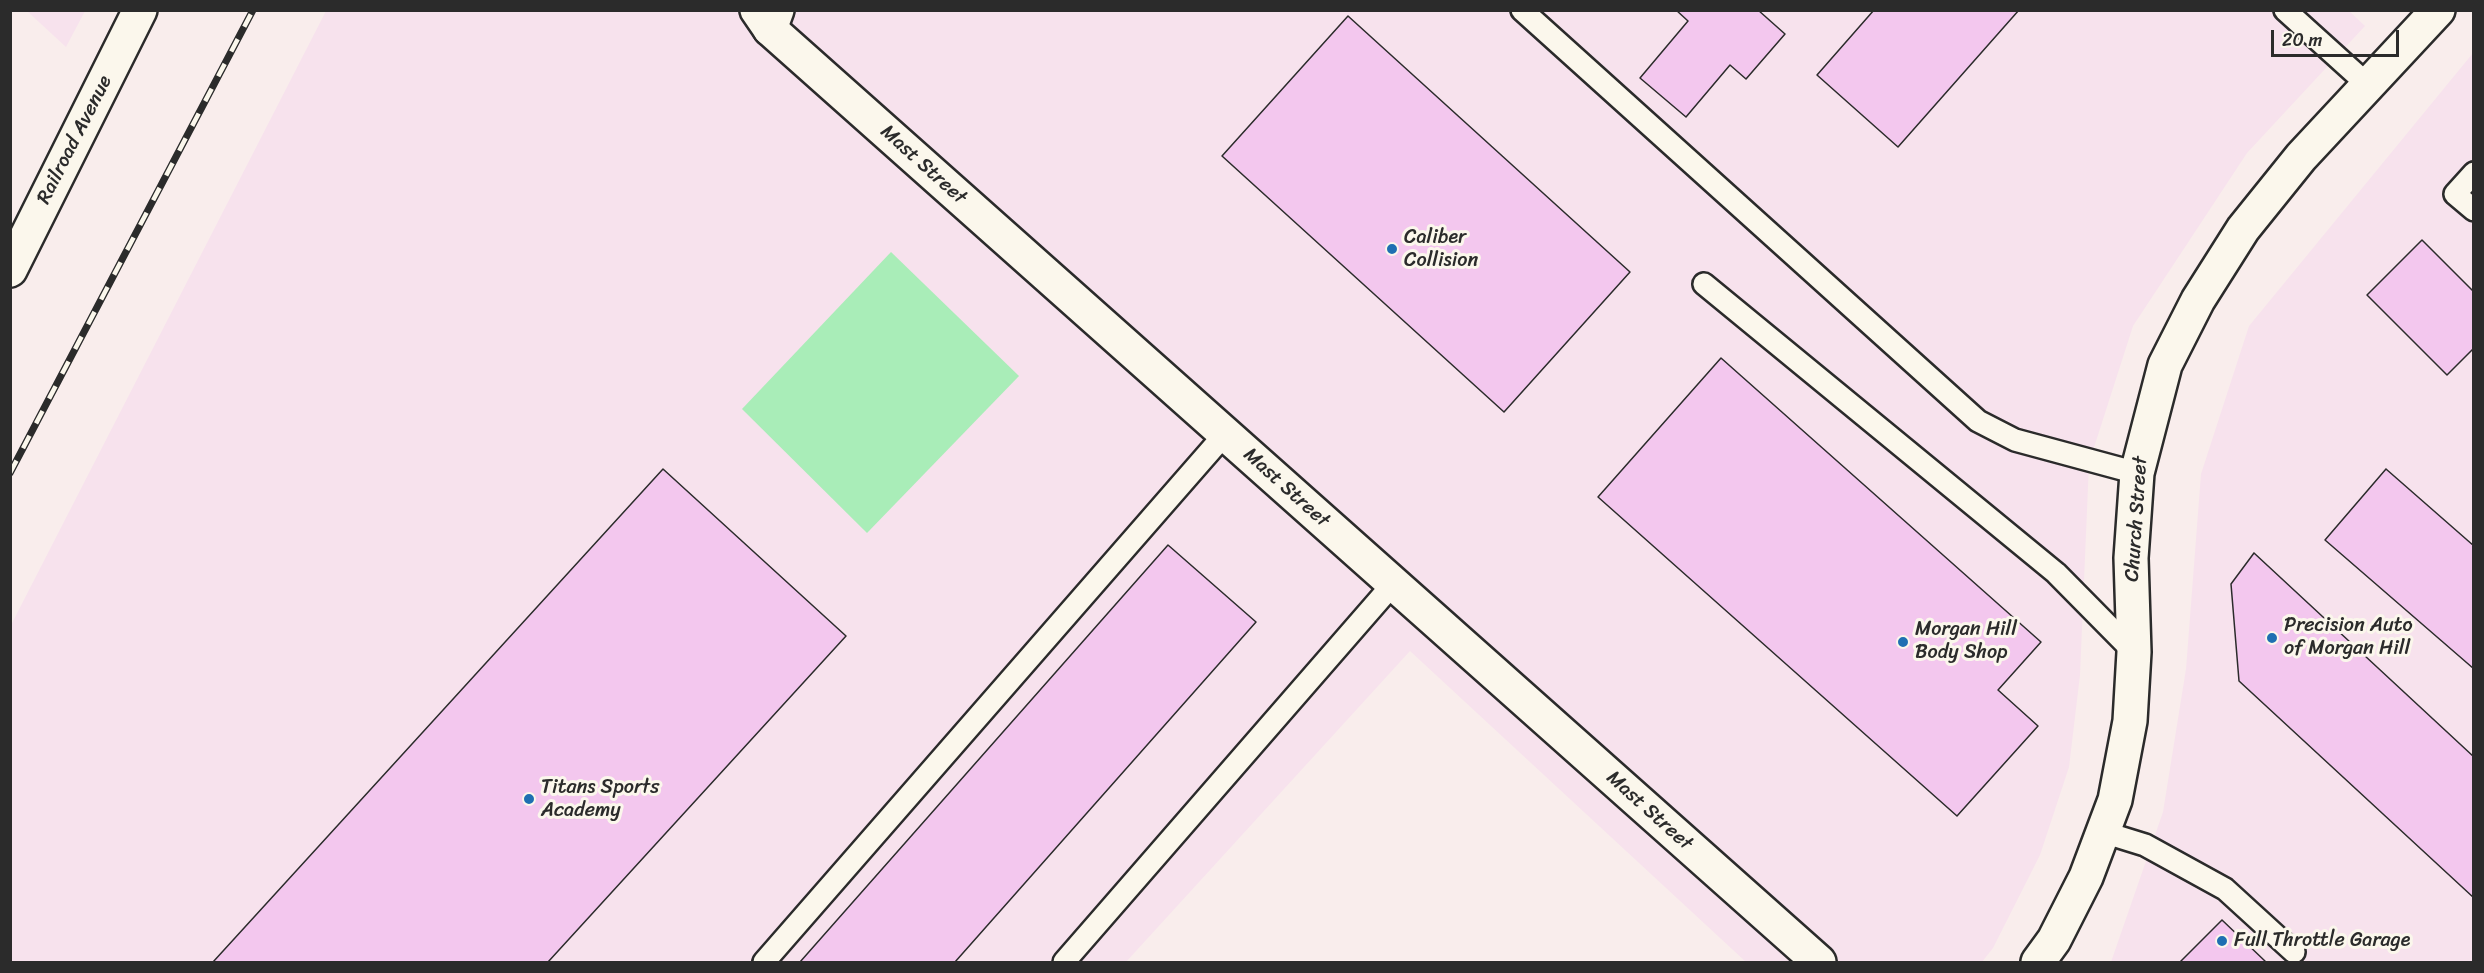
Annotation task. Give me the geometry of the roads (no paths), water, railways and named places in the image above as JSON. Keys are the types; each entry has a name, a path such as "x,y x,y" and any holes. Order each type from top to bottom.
{"street":[{"name":"Railroad Avenue","path":"10,270 140,10"},
{"name":"Church Street","path":"2038,963 2054,940 2086,877 2115,800 2130,721 2134,652 2131,558 2137,473 2165,365 2198,300 2243,229 2301,157 2438,10"},
{"name":"Mast Street","path":"768,17 1225,434 1819,963"}],"lane":[{"path":"1522,10 1978,421 2015,440 2137,473"},
{"path":"2284,10 2368,85"},
{"path":"2474,173 2455,194 2474,210"},
{"path":"1704,284 2056,573 2134,652"},
{"path":"764,963 1225,434"},
{"path":"1070,961 1393,584"},
{"path":"2103,832 2145,846 2225,889 2294,952"}],"railway":[{"path":"10,473 253,10"}],"place":[{"name":"Caliber Collision","path":"1392,249"},
{"name":"Precision Auto of Morgan Hill","path":"2272,638"},
{"name":"Morgan Hill Body Shop","path":"1903,642"},
{"name":"Titans Sports Academy","path":"529,799"},
{"name":"Full Throttle Garage","path":"2222,941"}]}
